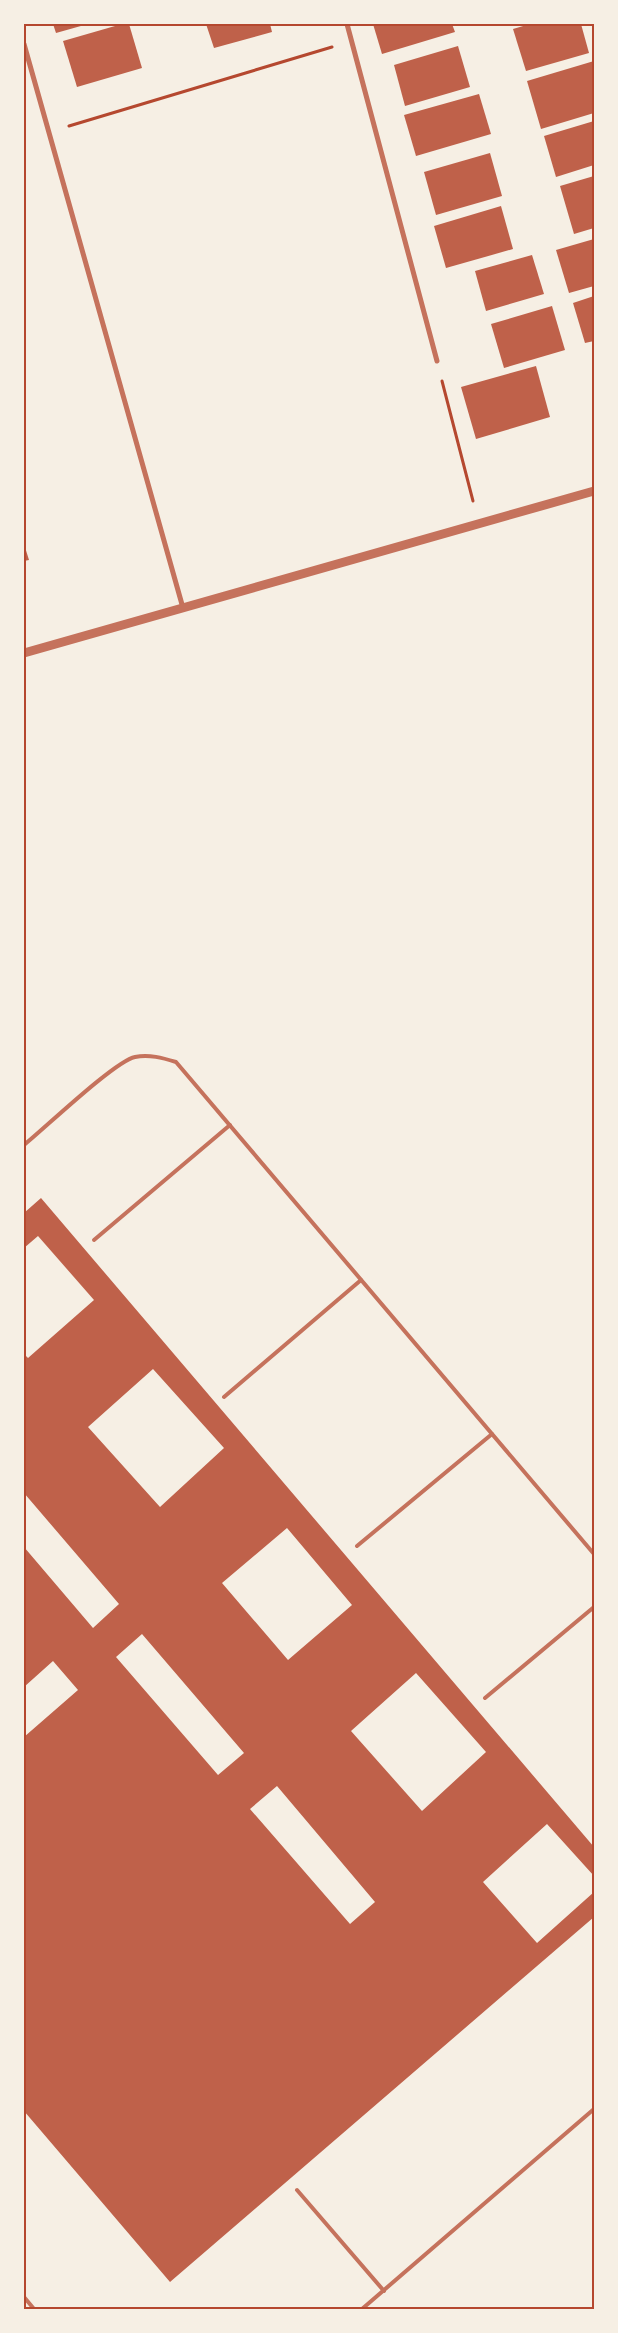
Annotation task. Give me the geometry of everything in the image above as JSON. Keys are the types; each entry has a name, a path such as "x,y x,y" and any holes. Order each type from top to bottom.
{"street":[{"path":"347,24 437,361"},
{"path":"24,44 183,608"},
{"path":"24,653 594,491"}],"lane":[{"path":"24,1145 114,1069 133,1057 155,1056 176,1062 594,1554"},
{"path":"94,1240 230,1125"},
{"path":"224,1397 361,1280"},
{"path":"357,1546 492,1434"},
{"path":"485,1698 594,1607"},
{"path":"362,2309 594,2109"},
{"path":"297,2190 384,2291"},
{"path":"24,2297 34,2309"}],"path":[{"path":"49,132 351,41"},
{"path":"437,361 479,524"}],"building":[{"path":"53,24 88,24 56,33"},
{"path":"122,24 129,24 142,68 77,87 63,41"},
{"path":"206,24 270,24 272,32 214,48"},
{"path":"373,24 452,24 455,32 382,54"},
{"path":"530,24 581,24 589,53 526,71 513,29"},
{"path":"458,46 470,87 405,106 394,65"},
{"path":"594,61 594,113 541,129 527,81"},
{"path":"479,94 491,134 416,156 404,115"},
{"path":"594,121 594,165 556,177 544,136"},
{"path":"490,153 502,196 436,215 424,172"},
{"path":"594,176 594,228 574,234 560,186"},
{"path":"501,206 513,249 446,268 434,226"},
{"path":"594,239 594,286 569,293 556,250"},
{"path":"532,255 544,294 486,311 475,271"},
{"path":"594,296 594,341 585,343 573,303"},
{"path":"552,306 565,350 504,368 491,324"},
{"path":"536,366 550,417 476,439 461,387"},
{"path":"24,544 29,560 24,561"},
{"path":"41,1198 594,1847 594,1876 547,1824 483,1882 537,1943 594,1892 594,1917 170,2282 24,2111 24,1737 78,1690 53,1661 24,1687 24,1547 93,1628 119,1604 24,1493 24,1354 28,1358 94,1300 38,1236 24,1248 24,1213","holes":["153,1369 224,1448 160,1507 88,1427","287,1528 352,1605 288,1660 222,1583","142,1634 244,1753 218,1775 116,1657","416,1673 486,1752 422,1811 351,1731","277,1786 375,1902 350,1924 250,1809"]}]}
